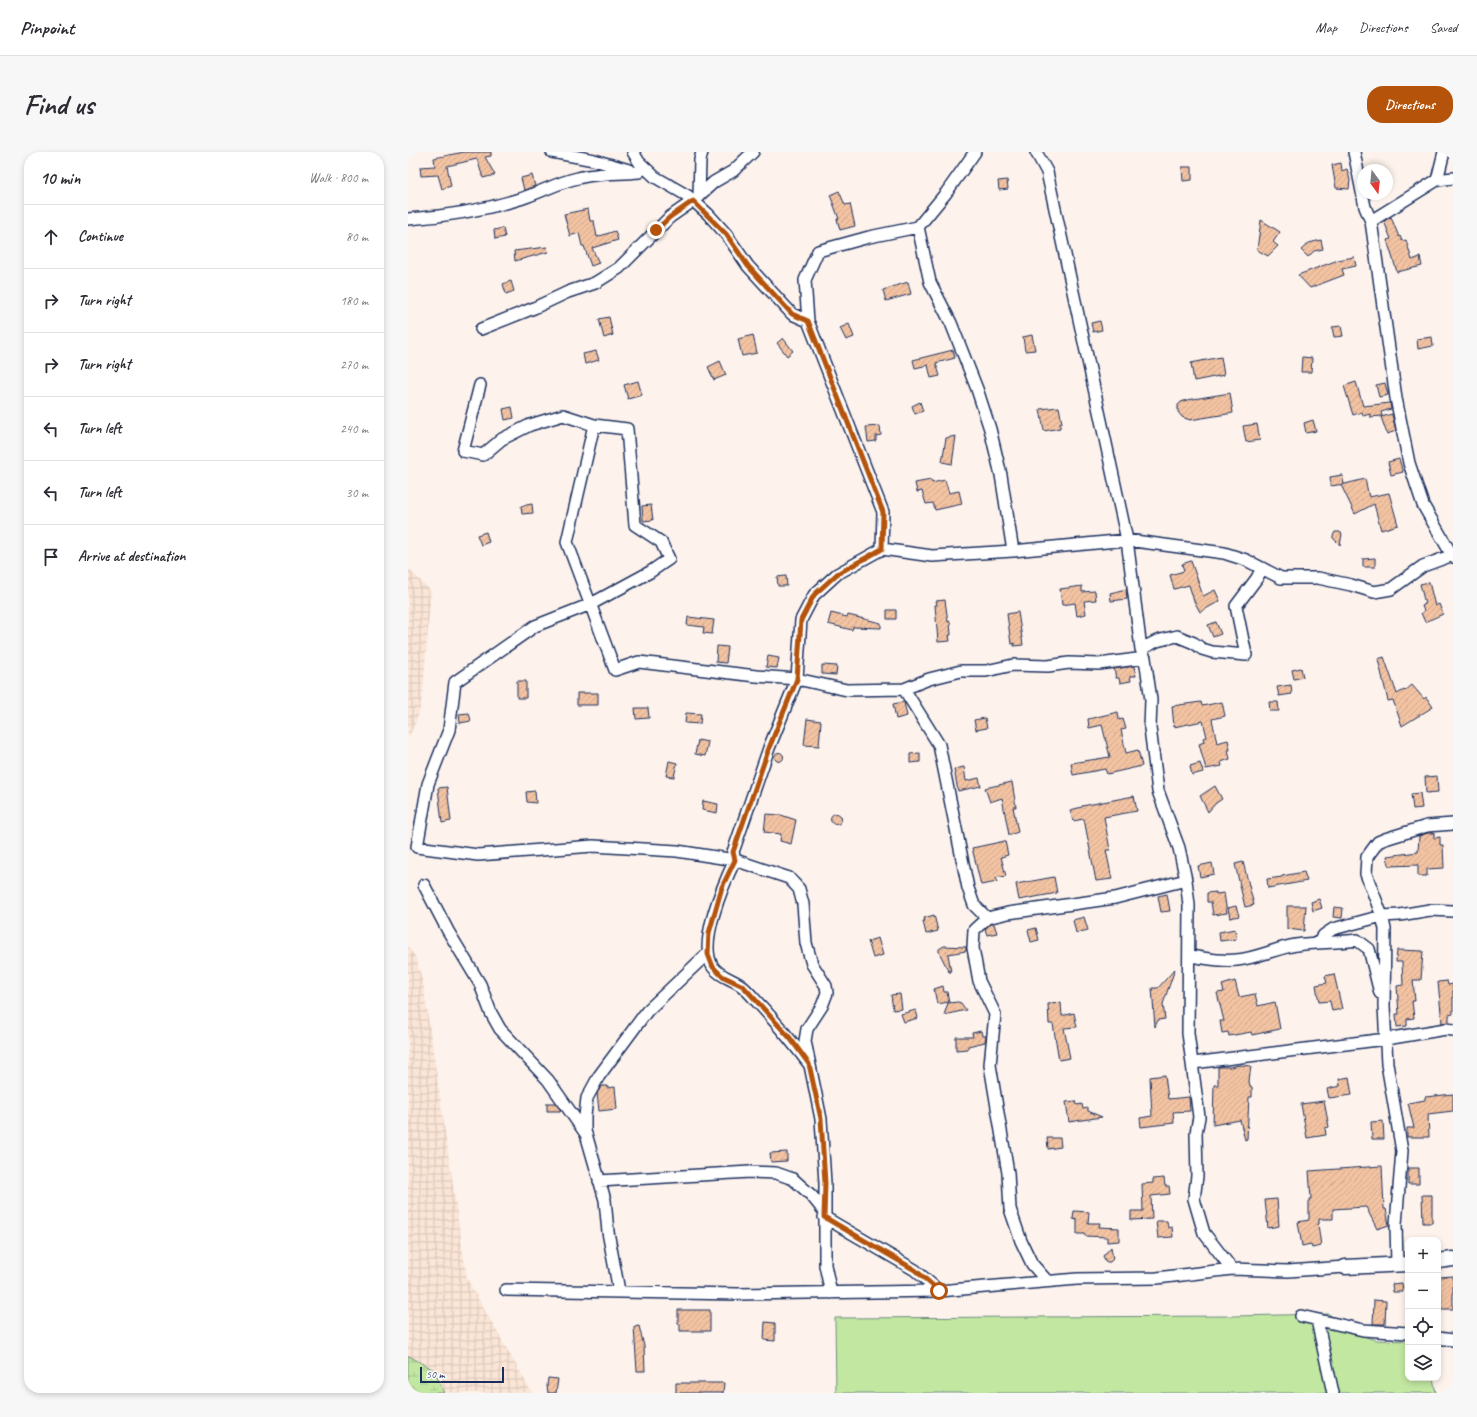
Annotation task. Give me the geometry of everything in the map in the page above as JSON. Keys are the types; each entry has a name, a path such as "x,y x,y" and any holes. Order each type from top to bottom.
{"street":[{"path":"552,152 594,160 655,177 688,196 696,198 726,234 748,266 792,314 808,321"},
{"path":"633,152 639,162 655,177"},
{"path":"696,198 702,152"},
{"path":"481,329 534,308 568,292 595,283 619,268 670,217 696,198 714,182 733,171 753,152"},
{"path":"882,549 883,512 808,321 805,280 818,251 869,237 918,227 946,194 975,152"},
{"path":"1036,152 1047,172 1127,540 1151,700 1150,728 1158,791 1179,848 1186,880 1189,905 1188,1033 1199,1116 1196,1133 1197,1176 1194,1199 1204,1233 1232,1269"},
{"path":"809,1064 790,1038 743,986 722,976 713,967 708,954 709,933 720,894 735,860 733,852 769,748 797,679 801,620 814,595 837,574 882,549 932,556 1013,551 1127,540 1224,553 1246,560 1281,578 1318,578 1351,585 1374,592 1391,589 1423,566 1453,556 1423,505 1409,463 1395,391 1371,221 1366,207 1354,152"},
{"path":"1437,180 1444,152"},
{"path":"408,219 440,217 477,211 522,198 577,178 605,174 639,172"},
{"path":"1371,221 1437,180 1453,178"},
{"path":"918,227 930,282 951,323 977,389 990,429 1001,476 1013,551"},
{"path":"480,385 464,451 483,455 502,439 530,425 563,415 594,425 627,429 635,525 661,542 668,559 650,572 590,604 535,626 455,682 449,730 428,784 418,847 478,854 593,846 677,852 735,860 790,878 799,889 803,904 806,943 812,964 826,986 826,993 822,1006 807,1029 806,1041 809,1064 821,1119 825,1183 825,1265 832,1293"},
{"path":"594,425 567,542 615,670 639,662 756,676 797,679 847,690 904,689 929,679 961,671 986,671 1013,665 1048,666 1069,663 1099,664 1143,654 1157,641 1177,636 1194,643 1202,649 1212,652 1246,655 1236,606 1257,578 1262,568"},
{"path":"904,689 939,744 968,888 974,905 987,918"},
{"path":"506,1290 738,1294 939,1291 1077,1279 1157,1278 1232,1269 1288,1272 1402,1264 1396,1224 1402,1151 1387,1064 1384,1006 1385,929 1382,916 1366,874 1367,857 1378,842 1385,839 1427,826 1453,824"},
{"path":"1047,1281 1032,1264 1021,1241 1010,1209 1008,1173 990,1064 995,1014 979,981 973,948 974,930 987,918 1008,913 1115,898 1186,880"},
{"path":"424,885 448,930 480,984 490,1013 500,1029 548,1080 585,1132"},
{"path":"1318,943 1324,935 1333,929 1382,916 1400,915 1430,910 1453,911"},
{"path":"1189,956 1203,957 1214,961 1239,960 1268,953 1287,946 1318,943 1342,943 1357,940 1369,949 1384,1006"},
{"path":"619,1291 608,1232 605,1200 585,1132 587,1098 599,1076 647,1011 708,954"},
{"path":"1193,1063 1386,1039 1446,1029 1453,1030"},
{"path":"599,1181 750,1172 776,1172 793,1179 811,1195 824,1214 915,1270 939,1291"},
{"path":"1441,1261 1453,1260"},
{"path":"1301,1316 1363,1330 1405,1333"},
{"path":"1318,1320 1333,1393"},
{"path":"1441,1338 1453,1340"}],"shaded area":[{"path":"408,568 431,591 423,692 418,717 408,739"},
{"path":"408,946 416,958 423,983 467,1279 532,1393 408,1393"}],"green space":[{"path":"1329,1314 1353,1333 1376,1340 1405,1341 1405,1381 1434,1381 1436,1393 836,1393 835,1318 1232,1316"},
{"path":"408,1356 434,1370 444,1393 408,1393"}],"building":[{"path":"464,152 491,152 491,156 485,157 495,175 483,178 477,159 447,166 451,186 442,189 438,175 421,176 420,167 435,166 434,158"},
{"path":"1341,163 1342,171 1347,169 1350,180 1349,189 1336,188 1332,165"},
{"path":"1182,167 1192,167 1192,180 1183,181"},
{"path":"532,175 535,186 524,190 521,178"},
{"path":"1007,180 1008,189 999,190 998,181"},
{"path":"839,191 845,205 850,204 855,226 840,230 837,219 839,219 830,195"},
{"path":"588,209 590,221 594,221 597,237 615,231 618,240 592,248 599,263 591,266 584,246 582,246 579,233 570,236 564,214"},
{"path":"1391,217 1399,237 1400,236 1402,241 1406,240 1412,260 1420,257 1422,266 1397,272 1387,240 1391,239 1384,221"},
{"path":"1261,220 1280,232 1273,242 1278,246 1268,256 1257,250"},
{"path":"503,228 505,237 495,239 494,230"},
{"path":"1321,240 1323,249 1314,251 1308,257 1301,250 1309,243"},
{"path":"547,247 548,252 515,261 514,251"},
{"path":"1354,257 1356,266 1342,269 1344,275 1310,288 1298,275 1338,260"},
{"path":"511,281 514,291 506,294 503,284"},
{"path":"908,282 911,294 886,301 883,290"},
{"path":"609,317 613,335 604,338 599,319"},
{"path":"1100,321 1102,330 1093,332 1091,323"},
{"path":"849,324 854,337 846,340 840,328"},
{"path":"1341,326 1343,336 1334,337 1332,327"},
{"path":"753,335 757,353 742,356 738,339"},
{"path":"1032,335 1035,350 1025,351 1023,337"},
{"path":"1432,337 1433,346 1418,349 1417,339"},
{"path":"783,338 793,351 787,356 777,343"},
{"path":"953,350 955,358 936,363 940,376 931,378 928,365 915,368 913,360"},
{"path":"596,351 599,360 585,364 583,354"},
{"path":"1221,357 1224,375 1194,381 1191,363"},
{"path":"1302,357 1312,358 1311,372 1301,372"},
{"path":"720,361 726,375 714,380 708,367"},
{"path":"638,381 642,395 628,399 624,385"},
{"path":"1356,382 1363,406 1390,403 1391,409 1381,412 1382,416 1370,417 1370,414 1363,416 1362,412 1353,415 1344,386"},
{"path":"1385,383 1388,395 1379,397 1376,385"},
{"path":"1230,393 1233,413 1190,420 1182,417 1178,412 1178,405 1181,402"},
{"path":"920,402 923,411 915,414 912,406"},
{"path":"512,407 514,418 505,420 503,409"},
{"path":"1059,407 1062,423 1060,423 1060,428 1044,431 1040,409"},
{"path":"1392,414 1396,431 1387,434 1381,417"},
{"path":"1313,420 1316,431 1306,433 1304,423"},
{"path":"1257,424 1260,440 1246,442 1243,426"},
{"path":"880,426 881,435 876,436 876,441 868,442 866,427"},
{"path":"956,436 952,464 942,462 946,438"},
{"path":"1399,459 1403,472 1391,475 1388,462"},
{"path":"1342,475 1344,484 1331,486 1330,477"},
{"path":"1365,479 1369,497 1389,493 1398,525 1381,530 1374,504 1355,514 1341,485"},
{"path":"931,480 932,483 945,480 949,493 959,491 962,504 935,510 933,503 926,504 922,491 917,492 915,483"},
{"path":"532,504 533,513 522,514 521,506"},
{"path":"651,505 653,520 643,521 642,506"},
{"path":"486,532 489,542 481,545 477,535"},
{"path":"1335,532 1340,532 1342,534 1340,545 1333,538"},
{"path":"1375,558 1375,567 1363,567 1363,559"},
{"path":"1191,561 1203,596 1215,590 1220,601 1200,612 1194,601 1189,585 1174,589 1170,575 1184,571 1182,564"},
{"path":"786,576 787,586 778,586 777,577"},
{"path":"1429,582 1435,606 1439,604 1443,614 1425,622 1421,613 1424,611 1422,606 1425,604 1420,584"},
{"path":"1082,586 1082,592 1095,591 1096,600 1084,601 1086,614 1077,616 1075,603 1062,605 1060,589"},
{"path":"1126,589 1127,599 1111,601 1110,593"},
{"path":"945,600 948,622 950,621 950,641 938,642 935,605 937,605 936,601"},
{"path":"887,610 896,610 896,619 887,619"},
{"path":"1018,612 1023,645 1014,646 1014,643 1011,644 1007,614"},
{"path":"831,613 847,617 848,615 881,623 881,628 853,627 852,630 828,624"},
{"path":"688,617 714,620 712,634 703,633 704,627 687,625"},
{"path":"1216,622 1221,634 1213,637 1208,625"},
{"path":"717,646 728,647 726,663 716,662"},
{"path":"768,656 779,658 777,668 766,667"},
{"path":"1384,657 1397,694 1404,690 1405,691 1412,685 1424,699 1426,697 1433,707 1402,726 1393,700 1388,701 1378,659"},
{"path":"822,665 837,666 836,675 822,674"},
{"path":"1134,666 1136,676 1130,676 1131,681 1120,683 1119,678 1116,678 1114,669"},
{"path":"1301,668 1303,677 1294,679 1292,670"},
{"path":"517,681 526,681 526,698 517,698"},
{"path":"1291,685 1292,694 1279,696 1277,687"},
{"path":"577,693 598,693 598,705 577,705"},
{"path":"904,702 907,716 896,719 893,704"},
{"path":"1201,702 1202,706 1222,702 1225,716 1212,719 1217,743 1228,740 1230,759 1221,762 1222,766 1206,769 1199,744 1204,742 1203,738 1207,737 1203,721 1174,727 1172,706"},
{"path":"1269,702 1278,702 1279,711 1270,711"},
{"path":"635,708 648,708 649,718 636,719"},
{"path":"1118,712 1119,720 1123,719 1126,729 1121,730 1126,753 1138,750 1142,766 1107,774 1105,769 1073,775 1071,763 1110,757 1102,725 1089,728 1088,719"},
{"path":"469,713 471,721 460,723 459,714"},
{"path":"686,713 701,714 700,724 685,723"},
{"path":"985,718 987,728 976,730 974,720"},
{"path":"807,719 821,721 819,746 804,745"},
{"path":"698,740 708,742 705,756 695,754"},
{"path":"779,752 784,757 779,762 774,757"},
{"path":"920,753 920,762 910,763 910,754"},
{"path":"669,761 677,763 674,777 666,776"},
{"path":"1200,763 1203,772 1192,775 1190,766"},
{"path":"964,767 966,781 979,778 981,786 958,791 954,769"},
{"path":"1437,776 1438,792 1426,793 1425,777"},
{"path":"1012,782 1016,807 1013,807 1018,832 1009,835 1002,798 990,802 985,788"},
{"path":"1215,786 1222,799 1208,812 1200,796"},
{"path":"447,787 451,821 442,823 438,788"},
{"path":"535,791 536,803 527,802 526,792"},
{"path":"1420,793 1422,808 1413,809 1411,794"},
{"path":"1134,796 1137,811 1104,817 1110,850 1106,850 1112,879 1096,881 1084,819 1073,821 1070,810 1082,806"},
{"path":"703,801 718,804 717,813 702,810"},
{"path":"766,814 781,815 796,820 791,844 780,841 781,834 764,832"},
{"path":"834,814 838,814 840,815 840,823 834,824 831,821 831,817"},
{"path":"1434,833 1434,838 1440,837 1440,845 1443,845 1444,868 1427,869 1427,876 1418,876 1418,865 1389,866 1387,856 1418,852 1419,836"},
{"path":"1005,841 1008,855 1001,857 1006,876 996,878 997,882 981,885 972,848"},
{"path":"1243,862 1254,905 1245,907 1235,864"},
{"path":"1212,863 1214,874 1200,877 1198,866"},
{"path":"1304,872 1307,881 1268,888 1267,879"},
{"path":"1054,877 1057,893 1019,900 1016,884"},
{"path":"1216,892 1216,894 1224,893 1227,913 1213,915 1211,902 1207,902 1207,893"},
{"path":"1167,894 1170,911 1161,912 1158,896"},
{"path":"1319,899 1322,908 1313,911 1311,902"},
{"path":"1236,906 1239,916 1230,918 1228,908"},
{"path":"1287,906 1306,906 1304,931 1287,929"},
{"path":"1334,907 1343,908 1342,918 1333,917"},
{"path":"934,915 938,931 926,934 923,921 925,921 924,918"},
{"path":"1084,917 1088,930 1076,933 1073,920"},
{"path":"990,924 994,924 997,933 987,935 985,929"},
{"path":"1036,928 1039,940 1031,942 1028,930"},
{"path":"1235,929 1236,939 1220,941 1219,932"},
{"path":"878,938 883,955 873,958 868,941"},
{"path":"944,946 966,947 966,951 948,954 951,972 949,972 939,952 939,949"},
{"path":"1397,950 1423,951 1421,980 1413,980 1415,1001 1412,1001 1414,1018 1407,1019 1407,1026 1397,1027 1396,1014 1399,1014 1397,986 1403,985 1402,962 1396,962"},
{"path":"1175,969 1163,1004 1165,1019 1158,1020 1155,1027 1152,988 1158,988"},
{"path":"1334,974 1342,1009 1332,1011 1330,1001 1319,1002 1316,985 1327,983 1325,976"},
{"path":"1235,981 1239,997 1255,994 1258,1006 1275,1002 1280,1029 1252,1035 1251,1032 1229,1036 1228,1032 1222,1033 1220,1021 1224,1021 1217,993 1224,992 1222,985"},
{"path":"1447,981 1448,985 1453,984 1453,1014 1449,1015 1449,1022 1442,1023 1438,982"},
{"path":"943,986 944,992 947,992 949,1002 937,1004 934,989"},
{"path":"900,994 902,1009 893,1010 891,995"},
{"path":"948,1003 961,1003 966,1010 944,1015"},
{"path":"1061,1003 1062,1016 1074,1013 1077,1027 1064,1028 1070,1058 1059,1060 1053,1024 1049,1024 1048,1004"},
{"path":"916,1010 918,1018 904,1022 901,1014"},
{"path":"981,1031 982,1036 986,1036 985,1042 968,1046 968,1049 956,1050 956,1037 973,1037 972,1033"},
{"path":"1240,1065 1251,1066 1249,1081 1250,1086 1252,1087 1252,1097 1249,1097 1247,1139 1245,1140 1240,1120 1213,1125 1214,1085 1218,1085 1218,1067"},
{"path":"1165,1075 1168,1099 1189,1097 1190,1111 1173,1112 1174,1123 1141,1127 1140,1118 1152,1116 1150,1077"},
{"path":"1349,1077 1352,1095 1329,1098 1327,1089 1340,1086 1339,1079"},
{"path":"602,1086 607,1086 607,1088 615,1087 617,1109 599,1111 597,1093"},
{"path":"1453,1094 1453,1111 1428,1114 1429,1137 1407,1137 1407,1128 1414,1128 1408,1103 1425,1100 1425,1097"},
{"path":"1076,1101 1077,1105 1082,1104 1083,1109 1088,1108 1088,1111 1102,1117 1069,1122 1066,1102"},
{"path":"1324,1101 1329,1127 1325,1128 1326,1135 1307,1138 1301,1104"},
{"path":"547,1103 555,1103 561,1111 547,1111"},
{"path":"1383,1121 1384,1139 1372,1139 1371,1122"},
{"path":"1047,1138 1060,1138 1061,1147 1048,1149"},
{"path":"787,1152 787,1161 771,1162 770,1153"},
{"path":"1382,1166 1384,1209 1386,1209 1389,1225 1377,1229 1366,1207 1333,1209 1333,1219 1319,1219 1318,1224 1321,1246 1312,1248 1311,1244 1302,1246 1298,1222 1309,1220 1309,1199 1311,1199 1309,1171"},
{"path":"1408,1168 1419,1168 1419,1184 1408,1184"},
{"path":"1164,1178 1165,1186 1169,1186 1170,1194 1151,1196 1152,1219 1131,1220 1131,1211 1143,1211 1142,1184 1153,1183 1153,1179"},
{"path":"1422,1195 1432,1195 1432,1223 1423,1223"},
{"path":"1277,1199 1279,1226 1268,1228 1265,1200"},
{"path":"1074,1211 1089,1212 1088,1223 1100,1223 1099,1227 1119,1228 1119,1241 1107,1242 1107,1237 1077,1234 1077,1220 1073,1219"},
{"path":"1156,1221 1167,1221 1168,1228 1172,1227 1173,1237 1158,1238"},
{"path":"1111,1247 1113,1259 1110,1262 1106,1262 1103,1256"},
{"path":"1453,1276 1453,1309 1441,1309 1441,1277"},
{"path":"1402,1283 1403,1292 1393,1292 1392,1284"},
{"path":"1374,1300 1386,1301 1385,1324 1373,1324"},
{"path":"678,1310 710,1310 710,1331 680,1331 680,1324 678,1324"},
{"path":"765,1322 775,1323 775,1341 764,1340"},
{"path":"639,1326 644,1346 645,1371 637,1371 634,1327"},
{"path":"548,1378 558,1379 556,1393 548,1393"},
{"path":"676,1383 724,1383 723,1393 676,1393"}],"route":[{"path":"656,230 684,206 693,201 708,214 726,234 748,266 792,314 808,321 883,512 882,549 837,574 814,595 801,620 797,679 769,748 733,852 735,860 722,887 709,933 708,954 713,967 722,976 743,986 790,1038 809,1064 821,1119 825,1183 824,1217 915,1270 939,1291"}]}
